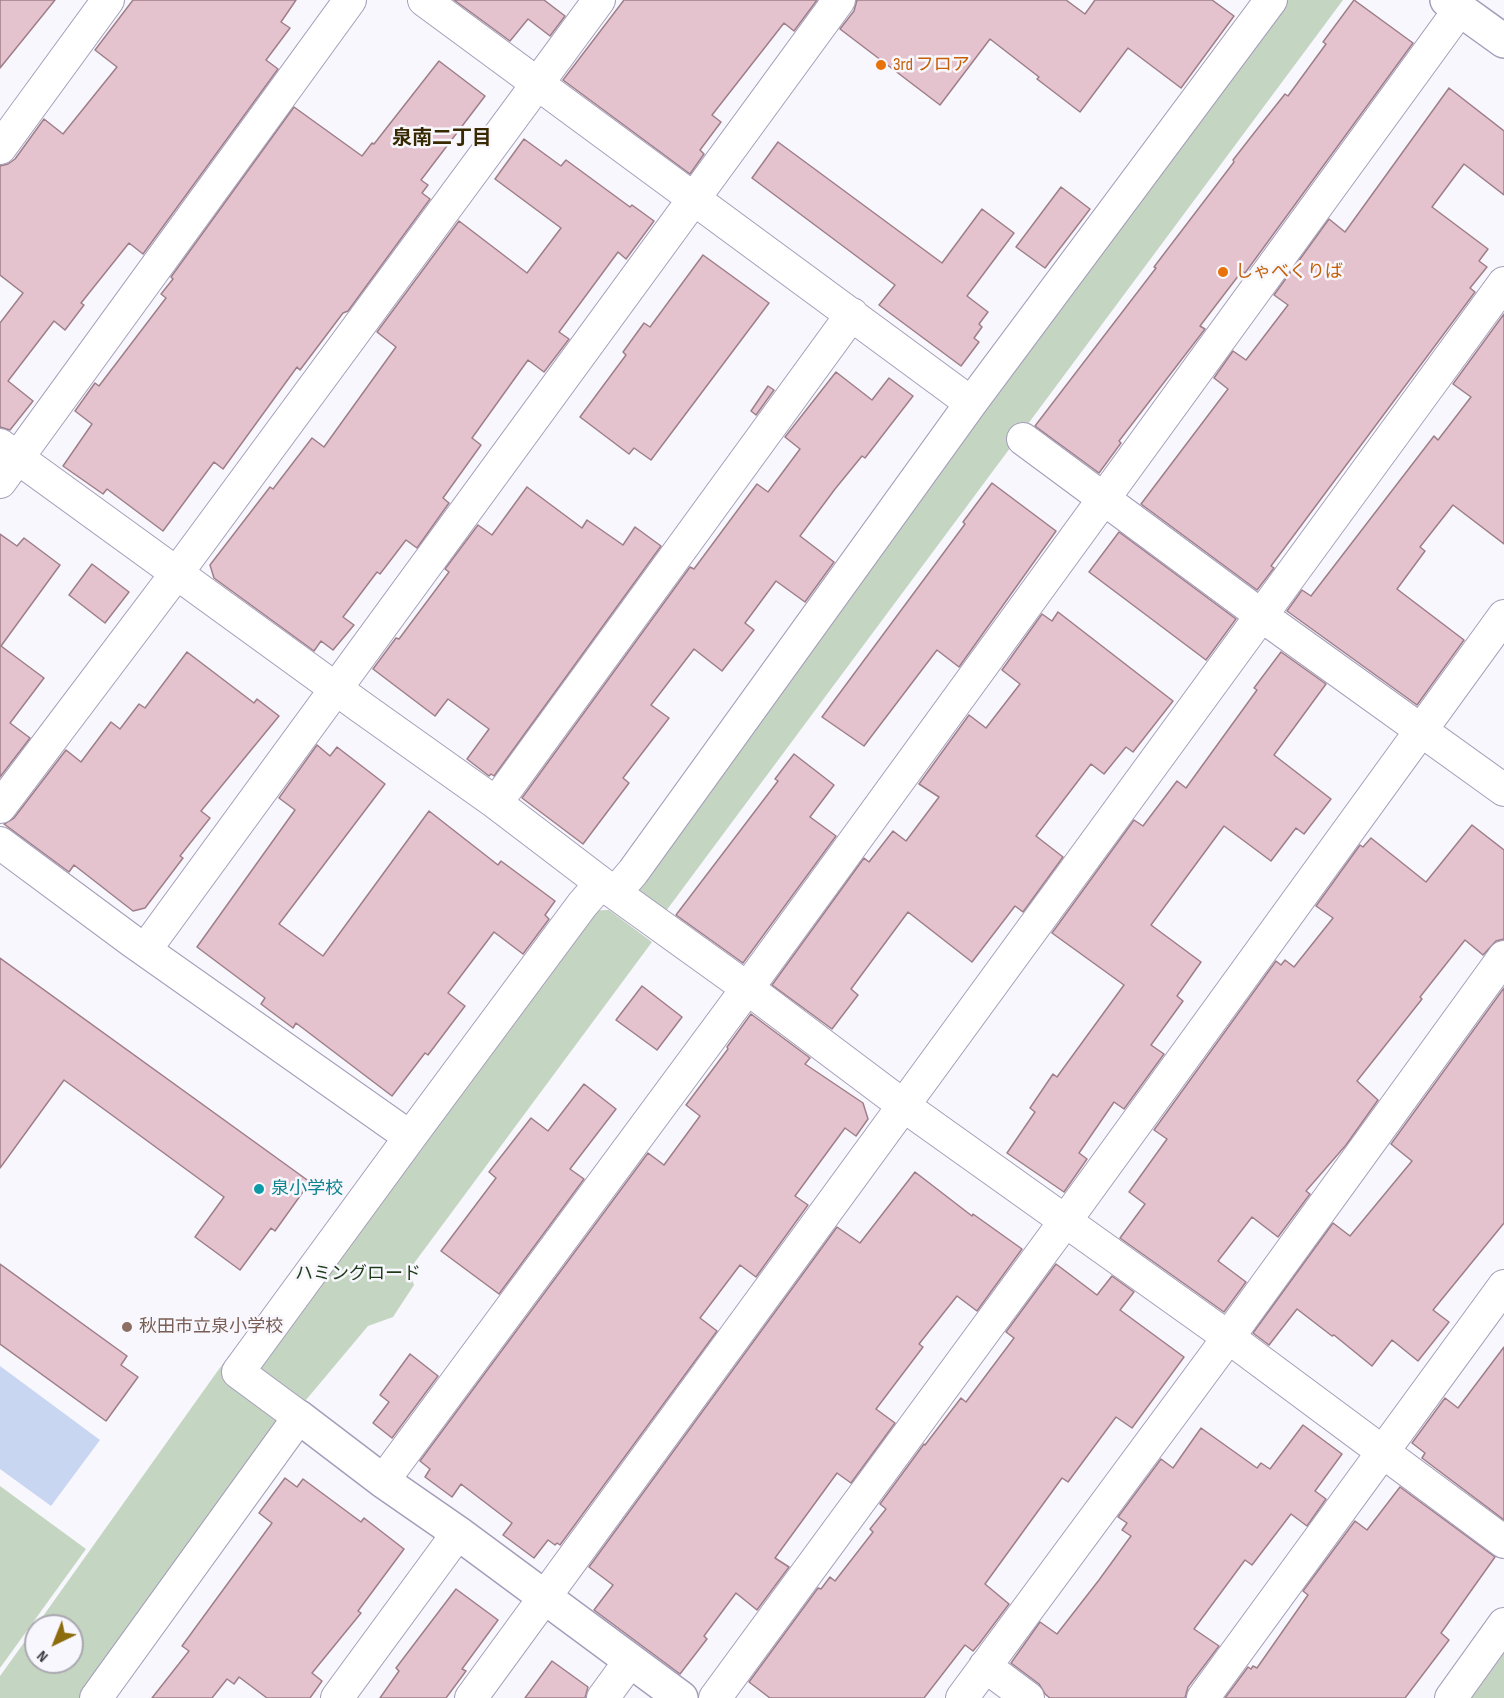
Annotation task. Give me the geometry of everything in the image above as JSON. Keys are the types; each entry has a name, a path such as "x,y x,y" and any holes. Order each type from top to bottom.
{"street":[{"path":"0,148 108,0"},
{"path":"350,0 6,461 176,573 496,803 904,1106 1228,1336 1504,1542"},
{"path":"424,0 971,403"},
{"path":"0,807 176,573 599,0"},
{"path":"145,950 839,0"},
{"path":"681,1698 238,1372 582,904 633,872 971,403 1271,0"},
{"path":"384,1481 1104,499 1454,5 1504,41"},
{"path":"471,1698 1504,283"},
{"path":"496,803 852,314"},
{"path":"1023,439 1504,790"},
{"path":"715,1698 1066,1220 1504,616"},
{"path":"0,843 145,950 410,1137"},
{"path":"962,1698 1504,957"},
{"path":"1203,1698 1504,1286"},
{"path":"96,1698 299,1417"},
{"path":"337,1698 458,1533"},
{"path":"1451,1698 1504,1624"},
{"path":"603,1698 630,1661"},
{"path":"985,1666 1028,1698"}],"green space":[{"path":"1284,0 1343,0 666,911 633,885"},
{"name":"ハミングロード","path":"609,910 652,942 409,1270 414,1285 393,1317 368,1326 290,1419 81,1698 0,1698 0,1676 24,1642 24,1674 84,1674 84,1614 44,1614 219,1369 572,911"},
{"path":"0,1486 86,1549 39,1614 24,1614 24,1635 0,1668"},
{"path":"1504,1642 1504,1698 1463,1698"}],"water":[{"path":"0,1366 100,1440 51,1506 0,1469"}],"building":[{"path":"0,0 55,0 0,68"},
{"path":"133,0 296,0 281,22 290,28 266,60 278,69 143,254 129,243 81,303 84,305 65,330 54,321 8,381 33,401 10,430 0,427 0,323 23,293 0,275 0,166 15,159 44,119 63,134 117,67 95,50"},
{"path":"454,0 544,0 565,16 550,36 528,19 510,41"},
{"path":"624,0 817,0 794,31 784,23 712,115 721,122 700,150 704,154 690,174 563,80"},
{"path":"857,0 1066,0 1085,14 1095,0 1212,0 1234,16 1181,88 1128,48 1080,112 990,39 940,105 840,29 854,11"},
{"path":"1354,0 1413,43 1245,273 1242,271 1200,326 1205,329 1119,441 1121,443 1099,473 1035,426 1156,268 1154,267 1234,162 1233,160 1285,94 1288,96 1326,44 1323,42"},
{"path":"439,61 485,96 421,180 428,185 422,193 430,199 348,311 343,313 300,370 297,367 223,469 214,462 163,531 107,489 103,494 63,466 92,424 75,411 95,383 99,386 166,298 161,294 173,279 171,277 294,107 362,156"},
{"path":"1449,88 1504,131 1504,195 1464,164 1432,207 1488,249 1479,261 1487,267 1470,288 1475,292 1271,566 1274,568 1257,590 1141,504 1228,389 1214,378 1233,351 1246,360 1288,305 1274,295 1329,219 1345,232"},
{"path":"524,139 561,166 566,160 630,207 632,205 654,221 626,259 618,252 559,332 569,339 544,372 528,360 472,438 481,445 443,498 449,503 417,548 406,540 380,574 377,572 343,617 354,625 333,650 321,641 314,651 214,578 210,565 270,487 273,489 312,438 324,447 396,347 377,332 459,221 527,273 561,228 495,179"},
{"path":"778,142 942,263 982,209 1014,233 967,296 988,312 979,324 982,327 974,338 979,342 961,366 879,305 895,285 752,178"},
{"path":"1061,187 1090,209 1045,268 1016,247"},
{"path":"703,255 769,303 651,460 634,448 629,454 580,417 626,355 623,352 644,323 650,327"},
{"path":"1504,314 1504,544 1453,505 1420,547 1425,551 1397,589 1464,640 1417,705 1287,611 1302,590 1311,596 1434,436 1438,440 1471,397 1453,384"},
{"path":"836,372 872,400 889,378 913,396 865,458 862,456 835,489 800,536 834,562 805,602 776,581 745,623 754,630 722,671 694,649 651,705 669,718 623,778 629,783 583,844 522,798 690,567 694,569 757,484 768,492 800,449 785,437"},
{"path":"768,386 774,390 756,415 751,411"},
{"path":"992,483 1056,531 959,667 937,650 864,746 822,717 965,524 963,522"},
{"path":"527,487 582,528 587,520 623,545 635,527 661,546 494,776 491,774 489,776 467,759 489,729 448,699 435,716 373,669 396,638 399,639 449,572 445,569 478,525 492,535"},
{"path":"1119,532 1236,619 1206,660 1089,572"},
{"path":"0,534 17,546 24,538 60,565 1,646 44,678 10,723 30,738 0,777"},
{"path":"92,564 129,592 105,623 69,595"},
{"path":"1058,612 1173,701 1133,752 1126,747 1104,774 1091,764 1036,836 1063,857 1023,912 1015,906 972,962 908,912 851,989 858,995 832,1029 772,985 864,858 869,862 893,831 906,841 939,797 919,784 969,715 986,728 1020,684 1002,670 1042,614 1052,621"},
{"path":"187,652 254,703 257,699 279,716 201,811 210,818 180,856 183,858 145,908 133,911 74,865 69,872 4,824 14,818 66,750 81,762 111,722 120,729 139,704 145,708"},
{"path":"1281,652 1326,684 1274,755 1331,799 1304,834 1296,828 1271,861 1224,826 1151,925 1201,962 1177,996 1183,1001 1151,1045 1164,1054 1124,1109 1114,1102 1079,1153 1087,1159 1064,1192 1007,1153 1035,1112 1030,1108 1053,1074 1057,1077 1124,985 1052,933 1134,820 1143,826 1177,781 1186,788 1257,690 1254,688"},
{"path":"317,745 330,756 337,747 385,784 279,924 323,956 429,811 498,865 501,861 555,901 545,915 549,919 523,954 494,932 448,993 465,1006 428,1055 425,1053 392,1096 296,1023 293,1028 261,1004 265,998 197,947 295,810 279,798"},
{"path":"794,754 834,785 810,817 836,836 743,963 676,915 778,781 775,779"},
{"path":"1472,825 1504,850 1504,939 1496,941 1483,955 1465,940 1420,997 1422,999 1357,1081 1378,1100 1346,1145 1306,1191 1310,1194 1278,1237 1252,1217 1218,1261 1246,1282 1224,1312 1120,1238 1145,1204 1129,1192 1167,1139 1154,1130 1276,961 1281,965 1285,960 1294,967 1333,918 1316,906 1360,845 1363,847 1371,838 1426,882"},
{"name":"泉小学校","path":"0,958 310,1182 275,1231 271,1228 240,1270 195,1237 224,1197 64,1080 0,1168"},
{"path":"642,986 682,1017 657,1050 616,1020"},
{"path":"1504,988 1504,1223 1433,1310 1449,1322 1418,1361 1392,1340 1372,1366 1297,1309 1269,1345 1253,1333 1333,1223 1350,1236 1412,1161 1391,1144"},
{"path":"751,1014 810,1058 805,1064 863,1103 868,1119 856,1136 845,1128 795,1196 808,1205 756,1277 740,1265 700,1318 717,1331 560,1545 557,1543 555,1545 548,1540 534,1558 503,1535 512,1523 461,1484 452,1497 425,1477 430,1469 420,1461 648,1153 664,1165 700,1116 686,1105"},
{"path":"584,1084 616,1109 570,1169 584,1179 499,1294 441,1251 496,1178 489,1172 531,1118 548,1131"},
{"path":"915,1172 972,1216 973,1214 1022,1249 977,1311 957,1296 919,1344 923,1347 876,1409 895,1423 851,1483 837,1473 775,1558 789,1567 757,1610 736,1593 704,1636 707,1639 680,1674 594,1610 613,1585 589,1567 837,1227 860,1243"},
{"path":"0,1264 127,1356 121,1365 138,1377 106,1421 0,1344"},
{"path":"1056,1264 1097,1295 1112,1276 1134,1292 1120,1310 1184,1357 1132,1428 1116,1417 1068,1482 1062,1478 985,1584 1009,1604 973,1651 965,1645 924,1698 770,1698 749,1682 818,1588 821,1589 830,1577 835,1581 873,1532 870,1529 886,1509 880,1504 961,1398 966,1402 1014,1338 1006,1332"},
{"path":"1504,1347 1504,1520 1422,1458 1425,1453 1412,1443 1445,1398 1458,1408"},
{"path":"410,1354 438,1376 392,1438 373,1423 389,1402 380,1395"},
{"path":"1303,1425 1342,1454 1315,1491 1326,1499 1307,1526 1291,1514 1252,1565 1245,1560 1194,1629 1219,1646 1188,1687 1185,1698 1050,1698 1039,1684 1011,1663 1040,1622 1057,1634 1099,1580 1131,1536 1122,1530 1127,1523 1118,1517 1161,1459 1173,1468 1201,1428 1257,1468 1261,1463 1270,1469"},
{"path":"285,1478 297,1487 303,1479 361,1522 364,1518 404,1549 358,1611 361,1613 312,1673 322,1681 310,1698 267,1698 239,1677 234,1684 227,1679 212,1698 152,1698 189,1651 182,1646 272,1523 259,1513"},
{"path":"1400,1487 1495,1557 1441,1633 1449,1640 1405,1698 1225,1698 1248,1667 1257,1668 1308,1595 1303,1591 1355,1521 1367,1530"},
{"path":"456,1589 498,1620 462,1669 466,1671 446,1698 380,1698 399,1671 396,1668"},
{"path":"552,1661 588,1687 585,1698 525,1698"}],"place":[{"name":"3rd フロア","path":"881,65"},
{"name":"しゃべくりば","path":"1223,272"},
{"name":"泉小学校","path":"259,1189"},
{"name":"秋田市立泉小学校","path":"127,1327"}],"district":[{"name":"泉南二丁目","path":"442,139"}]}
